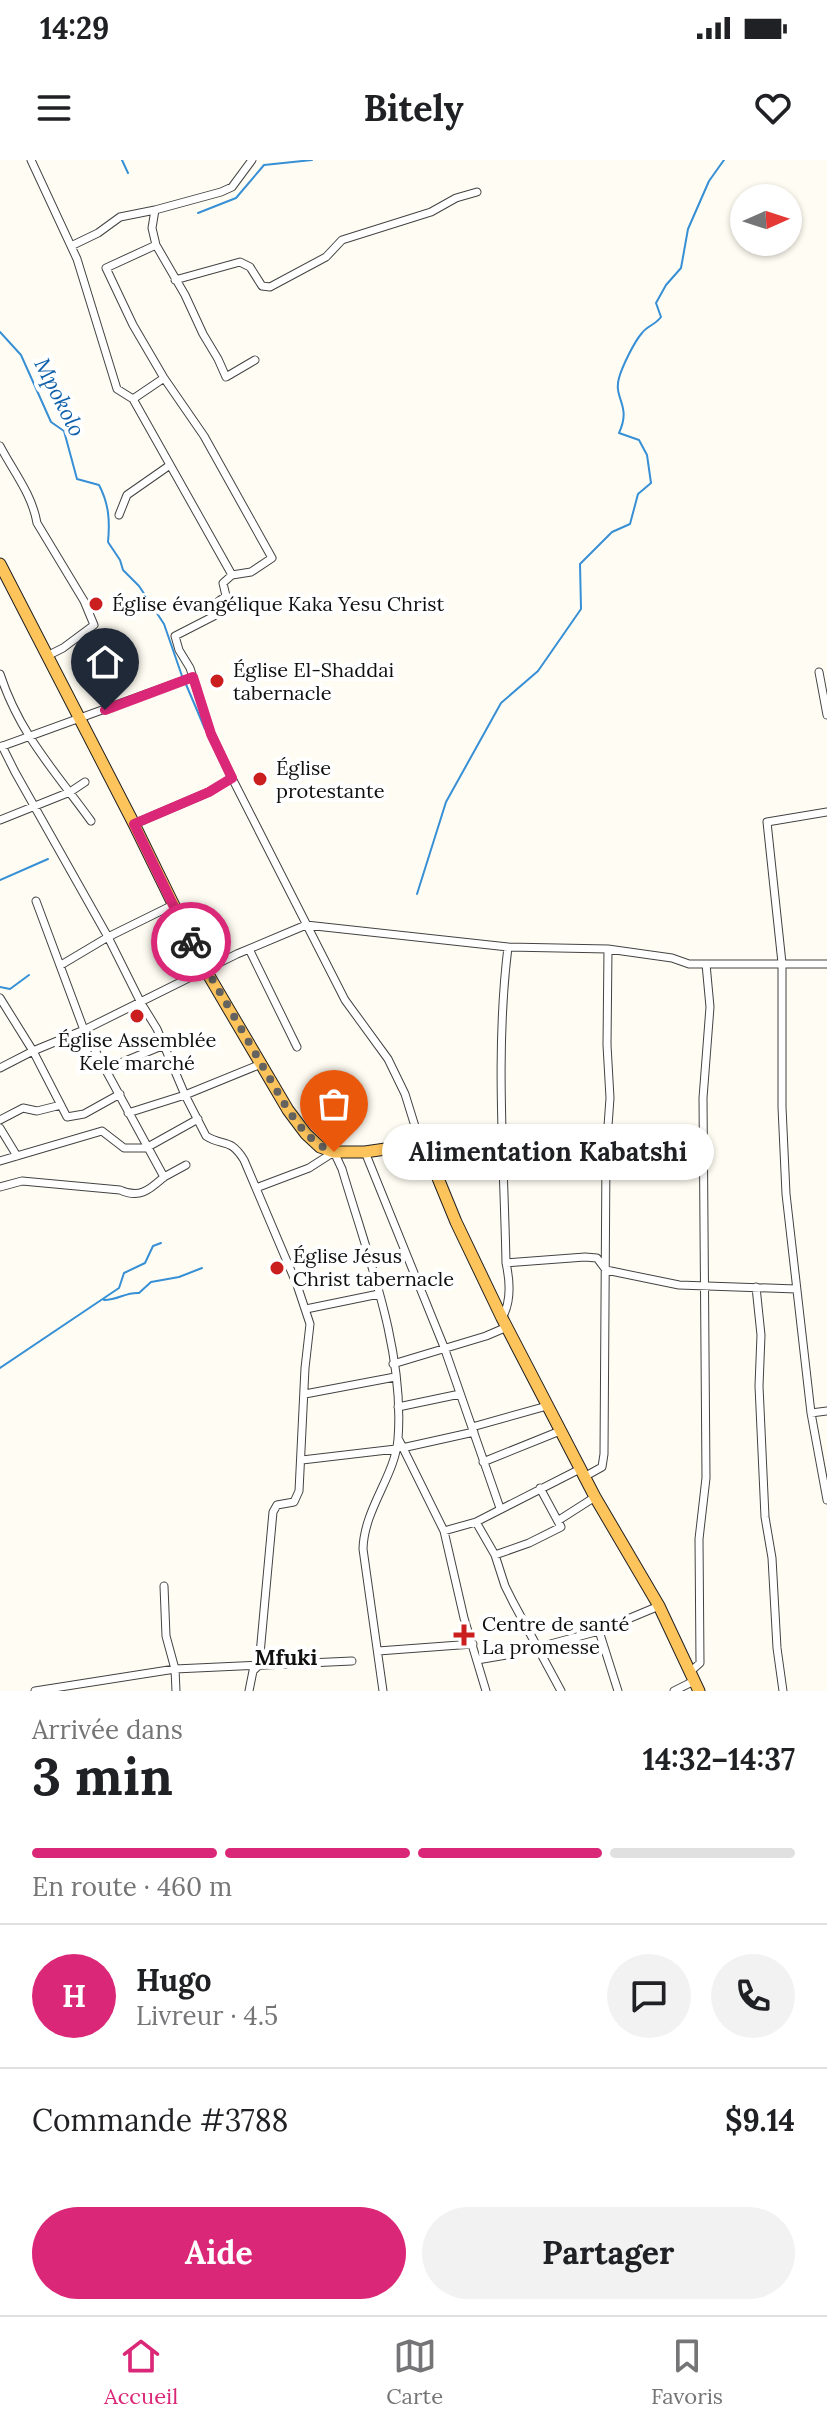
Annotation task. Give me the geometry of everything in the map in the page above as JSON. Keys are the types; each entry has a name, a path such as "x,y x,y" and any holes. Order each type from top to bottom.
{"highway":[{"path":"0,564 205,969 288,1110 320,1147 334,1152 365,1152 406,1146 423,1152 433,1166 456,1222 505,1323 595,1497 659,1606 694,1682"}],"street":[{"path":"31,160 77,259 117,389 133,399 232,575"},
{"path":"71,246 98,233 120,217 232,187 252,160"},
{"path":"175,280 240,262 250,267 262,286 270,287 326,257 342,240 431,212 456,198 477,192"},
{"path":"155,210 152,228 156,245 226,377 255,360"},
{"path":"156,245 106,268 133,325 164,378 204,436 272,558 251,572 232,575 223,583 226,596 219,601 214,616 175,636 187,680 232,778 345,1000 388,1059 405,1094 423,1152 450,1145 657,1154 667,1149 705,1148"},
{"path":"133,399 164,378"},
{"path":"0,446 30,500 37,523 84,601 94,625 47,656"},
{"path":"119,515 127,495 170,465"},
{"path":"819,672 827,715"},
{"path":"0,674 27,736 91,821"},
{"path":"187,680 1,747 108,937 164,1045 206,1136 231,1144 240,1154 306,1309 310,1337 305,1368 302,1460 297,1500 277,1505 273,1512 259,1665 253,1671 249,1691"},
{"path":"134,824 209,792 232,778"},
{"path":"0,820 70,792 85,782"},
{"path":"827,812 767,822 782,963 782,1107 786,1194 811,1413 827,1500"},
{"path":"36,901 84,1030 164,1177"},
{"path":"61,965 108,937 173,905"},
{"path":"0,1068 141,1003 205,969 306,925 508,947 608,949 672,958 689,964 827,964"},
{"path":"393,1364 486,1336 505,1323 510,1291 506,1263 500,1055 508,947"},
{"path":"249,949 297,1047"},
{"path":"444,1531 476,1522 540,1488 602,1467 606,1151 610,1098 608,949"},
{"path":"674,1691 694,1682 700,1663 699,1539 706,1464 703,1098 710,1007 706,964"},
{"path":"0,998 33,1051 67,1117 84,1114 120,1094"},
{"path":"106,1069 164,1045"},
{"path":"128,1113 185,1095 261,1064"},
{"path":"0,1120 23,1108 37,1111 61,1105"},
{"path":"0,1161 102,1131 124,1148 146,1148 198,1119"},
{"path":"0,1128 17,1156"},
{"path":"256,1188 309,1168 334,1152 342,1169 379,1294 395,1377 399,1448 444,1531 486,1691"},
{"path":"365,1152 444,1347 500,1508"},
{"path":"0,1187 22,1181 120,1190 131,1195 145,1193 164,1177 186,1165"},
{"path":"506,1263 597,1258 606,1270 679,1285 796,1289"},
{"path":"756,1287 761,1335 759,1386 765,1517 772,1558 777,1648 783,1691"},
{"path":"306,1309 379,1294"},
{"path":"305,1394 395,1377"},
{"path":"398,1407 460,1394"},
{"path":"302,1460 399,1448 547,1406"},
{"path":"811,1413 827,1411"},
{"path":"483,1462 560,1431"},
{"path":"383,1691 363,1558 364,1541 375,1500 399,1448"},
{"path":"495,1555 561,1527 540,1488"},
{"path":"559,1520 595,1497"},
{"path":"476,1522 495,1555 505,1586 561,1691"},
{"path":"164,1586 166,1636 175,1669 176,1691"},
{"path":"477,1660 538,1648 599,1631 659,1606"},
{"path":"599,1631 618,1691"},
{"path":"378,1651 473,1644"},
{"path":"35,1691 175,1669 352,1661"}],"waterway":[{"path":"122,160 128,173"},
{"path":"198,213 236,198 264,165 312,160"},
{"path":"417,894 446,802 501,703 538,671 581,609 580,564 612,532 630,524 638,494 651,483 647,455 639,440 619,433 624,416 618,392 619,378 639,337 661,317 656,303 681,268 688,229 709,181 724,160"},
{"name":"Mpokolo","path":"0,332 21,355 51,422 64,431 77,479 99,485 108,513 108,542 123,570 139,586 164,624 182,676"},
{"name":"Mpokolo","path":"185,682 205,729"},
{"path":"0,880 48,859"},
{"path":"0,987 10,989 29,975"},
{"path":"0,1368 119,1288 124,1273 145,1263 153,1246 161,1243"},
{"path":"104,1300 139,1293 151,1282 179,1277 202,1268"}],"way so far":[{"path":"191,942 288,1110 320,1147 334,1152"}],"place":[{"name":"Église évangélique Kaka Yesu Christ","path":"96,604"},
{"name":"Église El-Shaddai tabernacle","path":"217,681"},
{"name":"Église protestante","path":"260,779"},
{"name":"Église Assemblée Kele marché","path":"137,1016"},
{"name":"Alimentation Kabatshi","path":"334,1152"},
{"name":"Église Jésus Christ tabernacle","path":"277,1268"},
{"name":"Centre de santé La promesse","path":"464,1635"}],"district":[{"name":"Mfuki","path":"286,1657"}],"route":[{"path":"105,710 193,677 211,734 232,778 209,792 134,824 191,942"}]}
